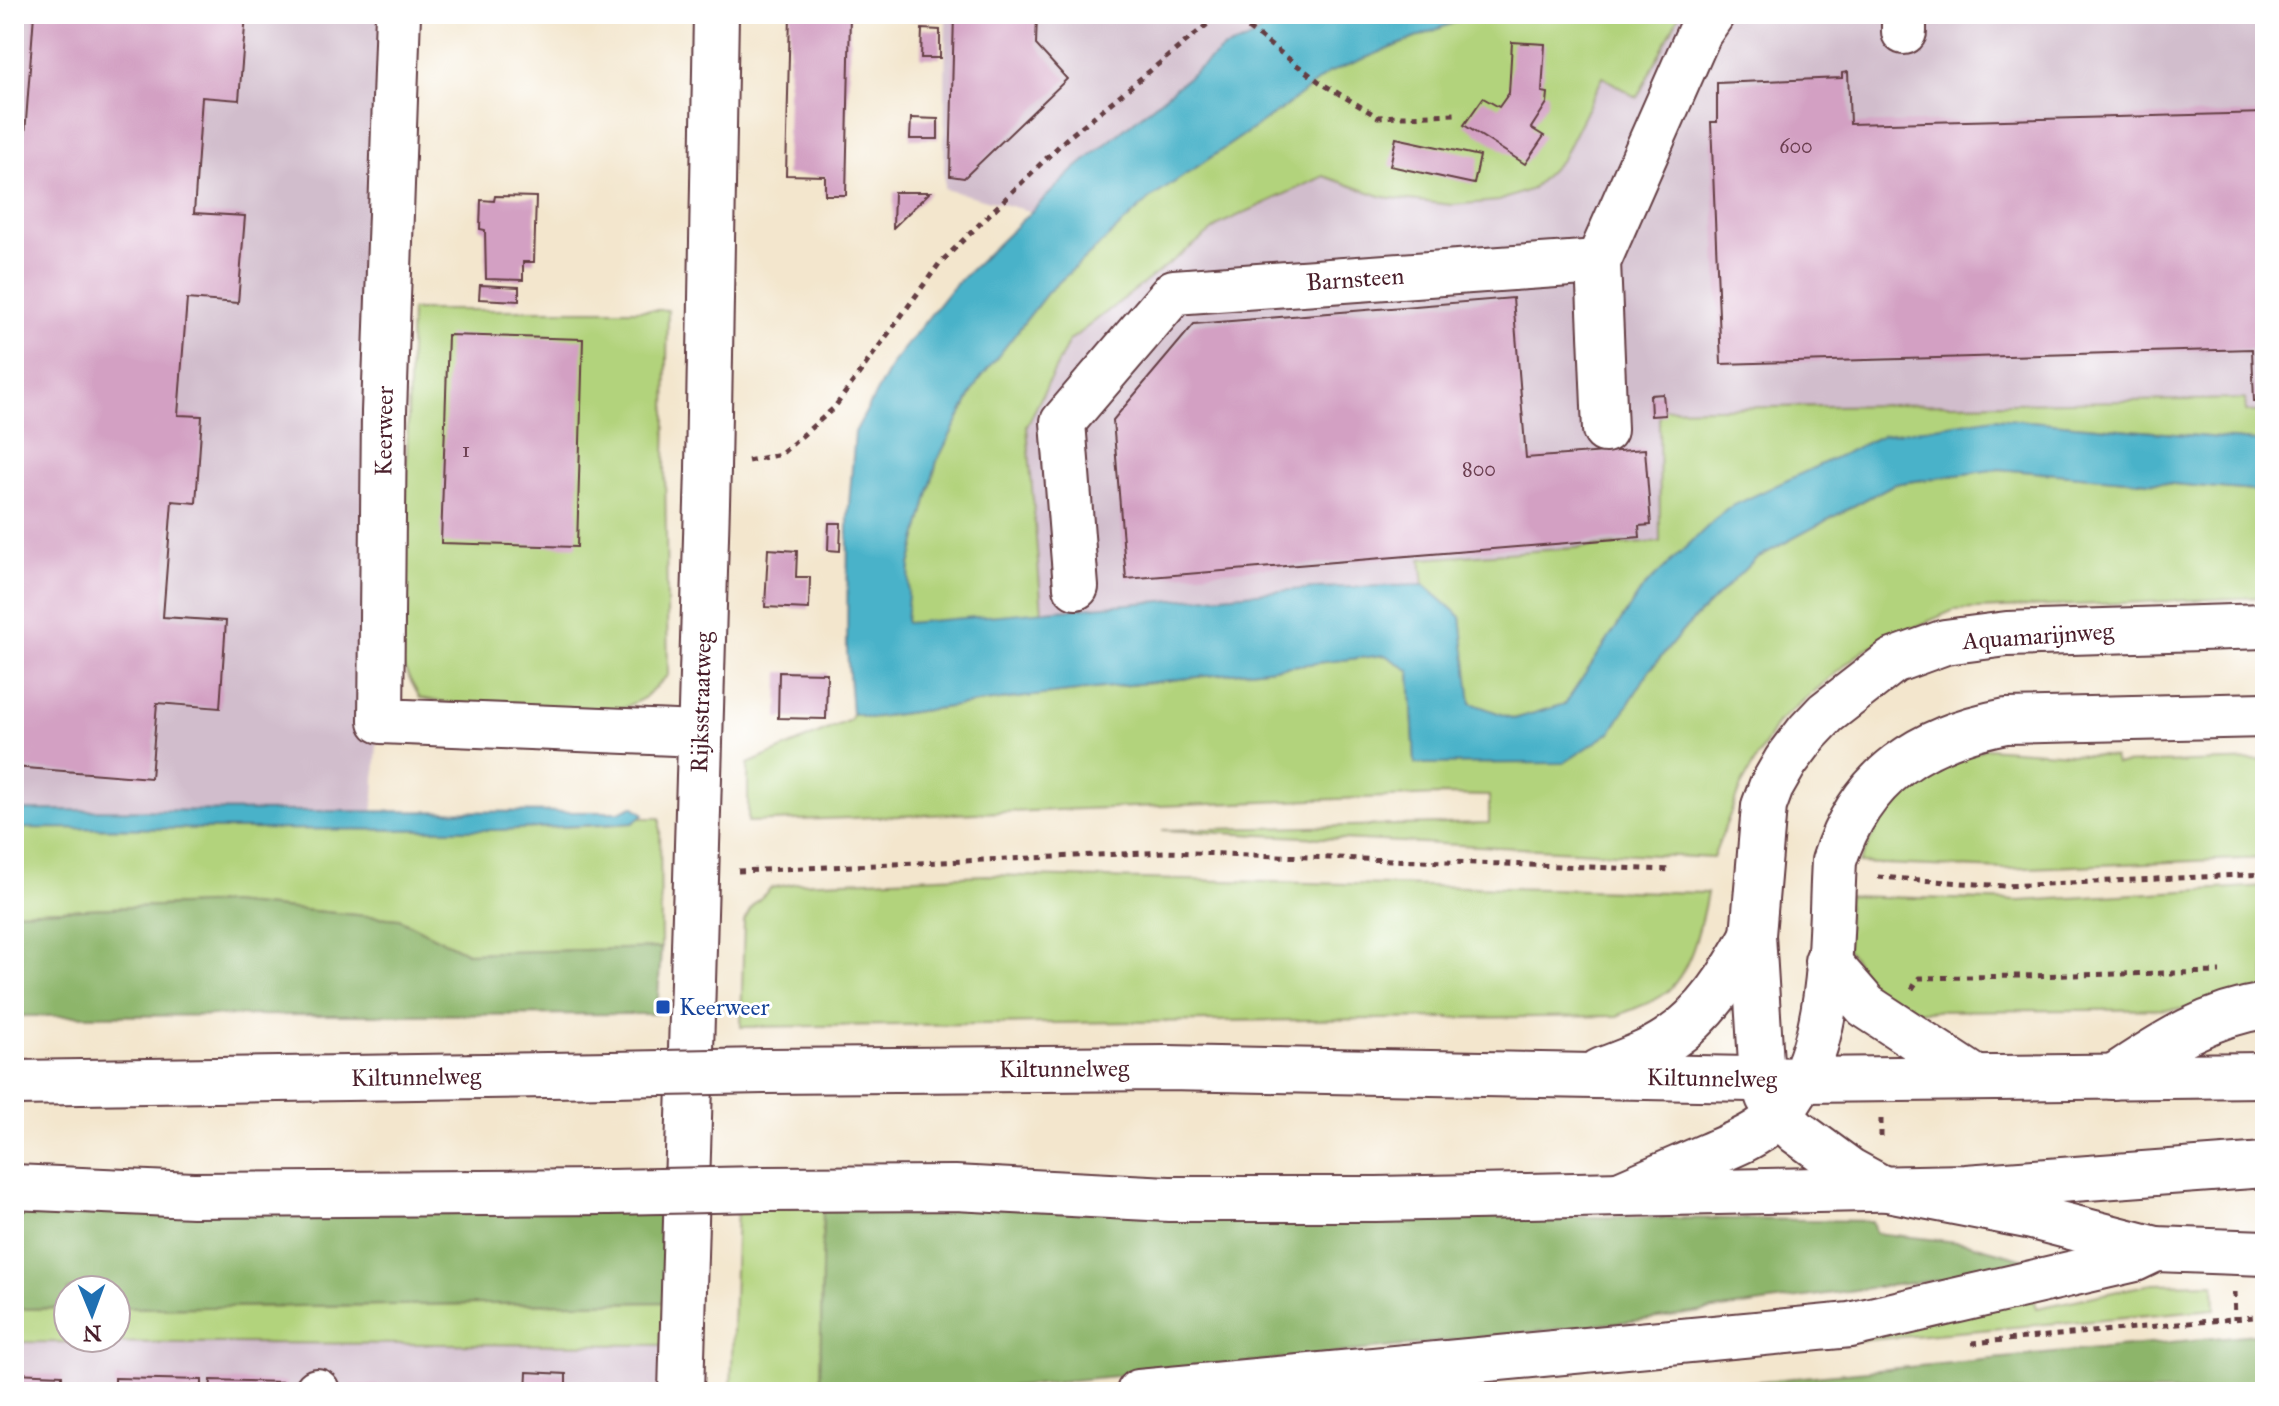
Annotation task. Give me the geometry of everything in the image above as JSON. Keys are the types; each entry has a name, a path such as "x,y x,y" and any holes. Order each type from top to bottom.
{"main road":[{"name":"Keerweer","path":"398,14 384,412 381,721 699,734"},
{"name":"Rijksstraatweg","path":"681,1392 708,469 716,14"},
{"path":"1605,430 1598,262 1699,33 1712,14"},
{"name":"Barnsteen","path":"1076,587 1063,422 1174,292 1598,262"},
{"name":"Aquamarijnweg","path":"1781,1091 1753,935 1762,826 1771,787 1808,732 1849,694 1893,661 1945,642 2007,634 2265,626"},
{"path":"1619,1194 1762,1130 1781,1091 1813,1059 1824,1017 1834,861 1840,844 1874,788 1901,762 1935,742 1969,728 2006,721 2265,715"},
{"path":"1587,1076 1639,1056 1684,1028 1719,991 1753,935"},
{"path":"1827,961 1866,1006 1976,1078"},
{"path":"2113,1077 2177,1035 2237,1010 2265,1006"},
{"name":"Kiltunnelweg","path":"14,1083 1167,1068 1587,1076 1781,1091 1976,1078 2265,1075"},
{"path":"1781,1091 1813,1146 1882,1188 2032,1217 2156,1249 2265,1253"},
{"path":"14,1187 193,1195 955,1188 1169,1199 1376,1199 1966,1187 2257,1170"},
{"path":"1139,1392 1850,1325 2135,1259 2156,1249"}],"path":[{"path":"708,469 781,454 834,408 939,264 1065,140 1220,14"},
{"path":"1229,14 1321,83 1378,117 1455,114"},
{"path":"732,871 1166,852 1672,870"},
{"path":"1878,877 2005,886 2265,874"}],"shaded area":[{"path":"14,14 416,14 373,816 14,816"},
{"path":"946,14 2265,14 2265,414 2026,420 1660,577 887,638 1056,218 944,189"},
{"path":"14,1342 52,1342 52,1354 132,1354 132,1343 666,1345 663,1392 14,1392"}],"green space":[{"path":"1475,14 1680,14 1637,98 1603,77 1562,159 1532,189 1499,201 1452,205 1383,197 1324,176 1222,223 1069,341 1027,426 1042,612 905,624 910,565 937,461 977,383 1048,292 1150,199 1286,106 1328,73"},
{"path":"411,310 668,310 665,466 668,675 644,698 620,710 449,703 420,698 401,663"},
{"path":"2245,399 2246,412 2265,412 2265,442 1995,418 1678,556 1643,588 1565,704 1514,719 1470,703 1461,617 1424,585 1421,559 1660,542 1659,409"},
{"path":"1999,469 2265,492 2265,597 1954,610 1863,650 1777,723 1741,786 1713,858 1162,830 1489,823 1489,796 1440,795 748,822 748,764 850,720 852,713 871,718 1385,655 1410,671 1415,763 1440,762 1611,732 1649,671 1686,627 1755,559 1894,484"},
{"path":"1986,748 2114,757 2116,764 2265,760 2265,858 2005,869 1859,863 1884,813 1936,769"},
{"path":"639,818 660,818 661,948 467,953 399,919 229,903 14,912 14,828 498,830 633,823"},
{"path":"986,875 1707,893 1688,962 1673,985 1658,998 1617,1016 741,1027 744,921 753,905 771,888 797,883"},
{"path":"2265,886 2265,998 2214,1009 1920,1011 1880,997 1847,949 1848,896 2021,901"},
{"path":"229,903 399,919 467,953 661,948 657,1014 14,1016 14,912"},
{"path":"664,1205 666,1302 132,1308 132,1274 52,1274 52,1308 14,1309 14,1208"},
{"path":"737,1206 823,1206 820,1392 731,1392"},
{"path":"823,1206 1872,1221 1875,1233 1966,1243 2025,1259 2027,1270 1869,1288 1651,1319 1209,1367 949,1392 820,1392"},
{"path":"2214,1283 2215,1309 1655,1359 2033,1295 2037,1308 2151,1284"},
{"path":"666,1302 666,1345 132,1343 132,1308"},
{"path":"52,1308 52,1342 14,1342 14,1309"},
{"path":"2265,1333 2265,1392 1646,1392"}],"water":[{"path":"1285,14 1475,14 1328,73 1286,106 1150,199 1048,292 977,383 937,461 910,565 906,623 1314,588 1424,585 1461,617 1471,703 1514,719 1565,704 1643,588 1726,509 1883,435 1995,418 2265,442 2265,492 1999,469 1894,484 1755,559 1686,627 1649,671 1611,732 1564,763 1415,764 1410,671 1385,655 870,718 852,713 847,650 848,517 855,432 893,362 951,289 1075,169 1223,49 1246,41"},
{"path":"633,806 644,814 633,823 498,830 14,828 14,810 619,812"}],"building":[{"path":"34,14 246,14 239,100 202,97 194,213 245,216 238,303 187,299 178,415 202,416 196,503 172,501 163,617 226,621 220,708 157,703 151,778 14,767 14,282"},
{"path":"790,14 850,14 846,195 825,195 825,176 786,175"},
{"path":"904,14 941,14 941,21 904,20"},
{"path":"954,14 1037,14 1036,45 1067,79 964,178 950,176"},
{"path":"922,29 940,30 940,58 921,58"},
{"path":"1512,42 1545,44 1542,92 1548,93 1547,103 1531,128 1544,136 1525,164 1464,125 1483,98 1499,107 1509,93"},
{"path":"1848,72 1850,124 2265,113 2265,394 2259,394 2260,401 2254,401 2252,349 1721,364 1711,122 1717,122 1717,83 1842,78 1842,73"},
{"path":"911,118 938,119 938,139 910,139"},
{"path":"1396,138 1480,156 1474,184 1390,166"},
{"path":"894,192 930,192 893,228"},
{"path":"495,196 536,197 534,262 523,262 523,280 486,279 485,230 480,229 481,200 494,201"},
{"path":"480,285 519,287 519,301 479,299"},
{"path":"1513,298 1526,458 1645,449 1651,525 1639,526 1640,537 1126,579 1113,420 1194,324"},
{"path":"448,335 583,339 577,547 441,543"},
{"path":"1663,394 1665,415 1651,416 1650,395"},
{"path":"829,523 841,523 840,551 828,550"},
{"path":"768,549 797,551 796,577 810,577 809,609 765,607"},
{"path":"779,672 827,673 826,719 778,718"},
{"path":"527,1372 566,1374 566,1392 526,1392"},
{"path":"14,1373 62,1375 62,1392 14,1392"},
{"path":"115,1378 202,1380 202,1392 115,1392"},
{"path":"211,1380 286,1382 286,1392 210,1392"},
{"path":"349,1384 425,1386 424,1392 349,1392"}],"place":[{"name":"Keerweer","path":"663,1007"}]}
